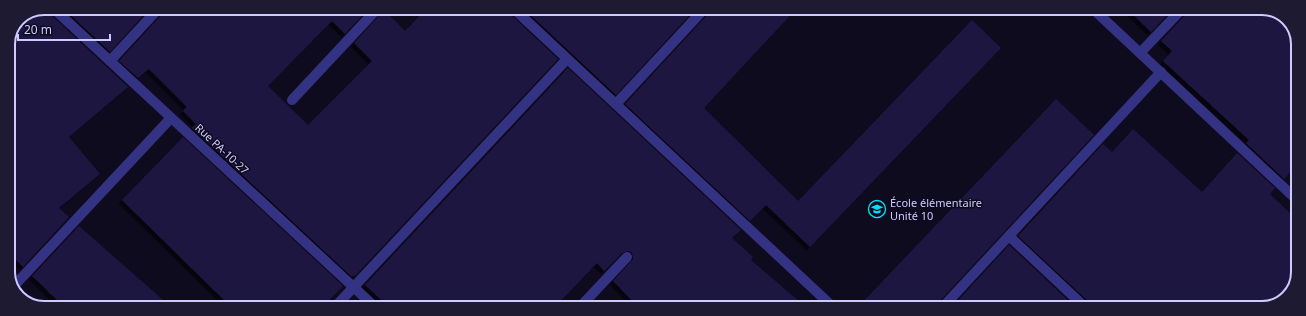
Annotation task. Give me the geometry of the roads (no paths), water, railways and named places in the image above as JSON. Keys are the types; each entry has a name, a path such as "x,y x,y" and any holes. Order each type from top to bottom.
{"street":[{"name":"Rue PA-10-27","path":"61,15 367,301"},
{"path":"110,61 153,15"},
{"path":"292,100 371,15"},
{"path":"520,15 827,301"},
{"path":"616,104 699,15"},
{"path":"1099,15 1291,194"},
{"path":"1140,53 1176,15"},
{"path":"341,301 567,59"},
{"path":"949,301 1161,72"},
{"path":"17,283 171,118"},
{"path":"1009,236 1079,301"},
{"path":"585,301 626,257"}],"place":[{"name":"École élémentaire Unité 10","path":"877,209"}]}
